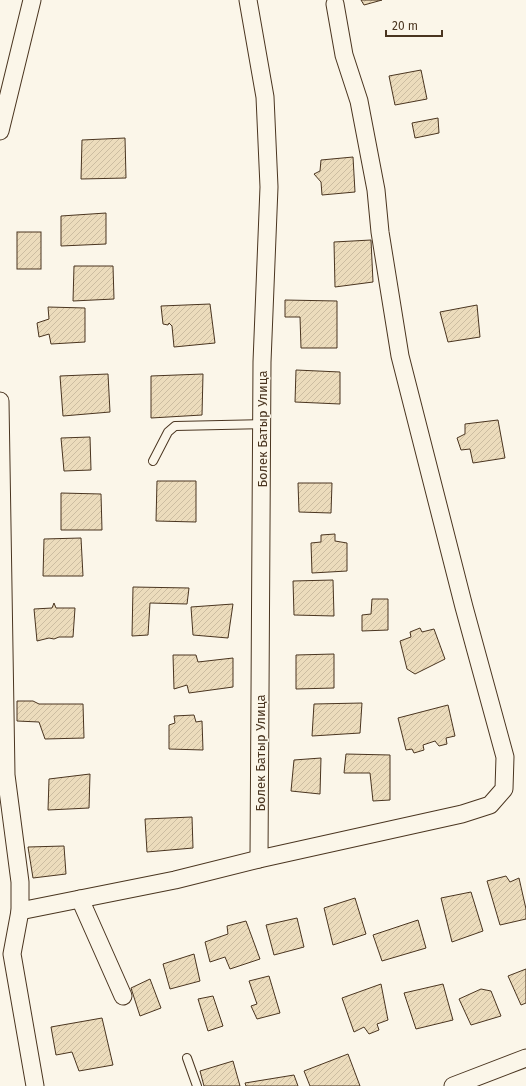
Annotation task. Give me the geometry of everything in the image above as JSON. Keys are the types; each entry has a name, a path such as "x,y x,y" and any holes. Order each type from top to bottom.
{"street":[{"path":"0,131 32,0"},
{"name":"Болек Батыр Улица","path":"248,0 265,97 269,187 262,362 259,859"},
{"path":"20,911 175,880 259,859 462,814 490,805 504,789 504,757 400,356 380,232 376,190 359,101 344,55 335,4"},
{"path":"0,401 2,665 6,774 20,882 20,911 12,954 35,1086"},
{"path":"80,899 123,996"},
{"path":"453,1086 526,1058"}],"lane":[{"path":"153,461 168,432 175,426 262,424"},
{"path":"188,1058 197,1086"}],"building":[{"path":"361,0 382,0 364,5"},
{"path":"421,70 427,99 395,105 389,76"},
{"path":"438,118 439,133 415,138 412,123"},
{"path":"125,138 126,178 81,179 82,140"},
{"path":"353,157 355,192 322,195 321,182 314,174 320,171 321,160"},
{"path":"106,213 106,244 61,246 61,216"},
{"path":"17,232 41,232 41,269 17,269"},
{"path":"371,240 373,282 335,287 334,242"},
{"path":"74,266 113,266 114,299 73,301"},
{"path":"285,300 337,301 337,348 301,348 300,317 285,317"},
{"path":"210,304 215,343 174,347 172,326 169,323 168,325 163,324 161,306"},
{"path":"477,305 480,337 448,342 440,312"},
{"path":"48,307 85,308 85,342 51,344 49,334 39,337 37,323 49,319"},
{"path":"296,370 340,372 340,404 295,402"},
{"path":"108,374 110,412 63,416 60,376"},
{"path":"203,374 202,415 151,418 151,376"},
{"path":"498,420 505,458 473,463 470,449 461,450 457,438 465,434 465,424"},
{"path":"90,437 91,470 64,471 61,438"},
{"path":"157,481 196,481 196,522 156,521"},
{"path":"298,483 332,483 331,513 299,512"},
{"path":"61,493 101,494 102,530 61,530"},
{"path":"335,534 335,541 347,543 347,571 312,573 311,543 321,542 321,535"},
{"path":"81,538 83,576 43,576 44,539"},
{"path":"333,580 334,616 294,615 293,581"},
{"path":"133,587 189,588 187,604 150,603 148,635 132,636"},
{"path":"372,599 388,599 388,630 362,631 362,615 371,614"},
{"path":"54,603 56,608 75,608 73,637 59,637 54,639 49,638 37,641 34,609 52,608"},
{"path":"233,604 228,638 193,635 191,607"},
{"path":"420,628 422,632 434,629 445,659 415,674 407,669 400,641 411,637 410,632"},
{"path":"334,654 334,688 296,689 296,655"},
{"path":"173,655 196,655 198,662 233,658 233,687 189,693 187,685 174,689"},
{"path":"17,701 33,701 39,704 83,704 84,738 45,739 39,722 17,721"},
{"path":"362,703 360,733 312,736 314,704"},
{"path":"448,705 455,736 446,738 447,744 439,746 435,741 423,745 424,750 414,753 412,749 406,750 398,718"},
{"path":"194,715 196,722 202,721 203,750 169,749 169,725 175,723 174,716"},
{"path":"346,754 390,755 390,800 373,801 370,773 344,773"},
{"path":"321,758 320,794 291,791 294,760"},
{"path":"90,774 89,808 48,810 49,779"},
{"path":"192,817 193,848 147,852 145,819"},
{"path":"64,846 66,874 33,878 28,847"},
{"path":"506,876 510,882 519,878 526,909 526,919 500,925 487,881"},
{"path":"471,892 483,931 452,942 441,898"},
{"path":"355,898 366,934 333,945 324,908"},
{"path":"297,918 304,947 274,955 266,925"},
{"path":"418,920 426,948 382,961 373,935"},
{"path":"246,921 260,959 230,969 225,957 210,962 205,942 228,934 227,926"},
{"path":"194,954 200,981 170,989 163,964"},
{"path":"526,969 526,1003 521,1005 508,976"},
{"path":"269,976 280,1013 257,1019 251,1006 257,1004 249,981"},
{"path":"150,979 161,1008 140,1016 131,988"},
{"path":"381,984 388,1020 377,1024 379,1030 369,1034 364,1027 354,1032 342,998"},
{"path":"443,984 453,1020 416,1029 404,993"},
{"path":"481,989 491,991 501,1016 471,1025 459,999"},
{"path":"213,996 223,1026 208,1031 198,999"},
{"path":"102,1018 113,1065 79,1071 72,1052 56,1055 51,1027"},
{"path":"348,1054 360,1086 310,1086 304,1071"},
{"path":"233,1061 240,1086 204,1086 200,1071"},
{"path":"294,1075 298,1086 246,1086 245,1083"}]}
